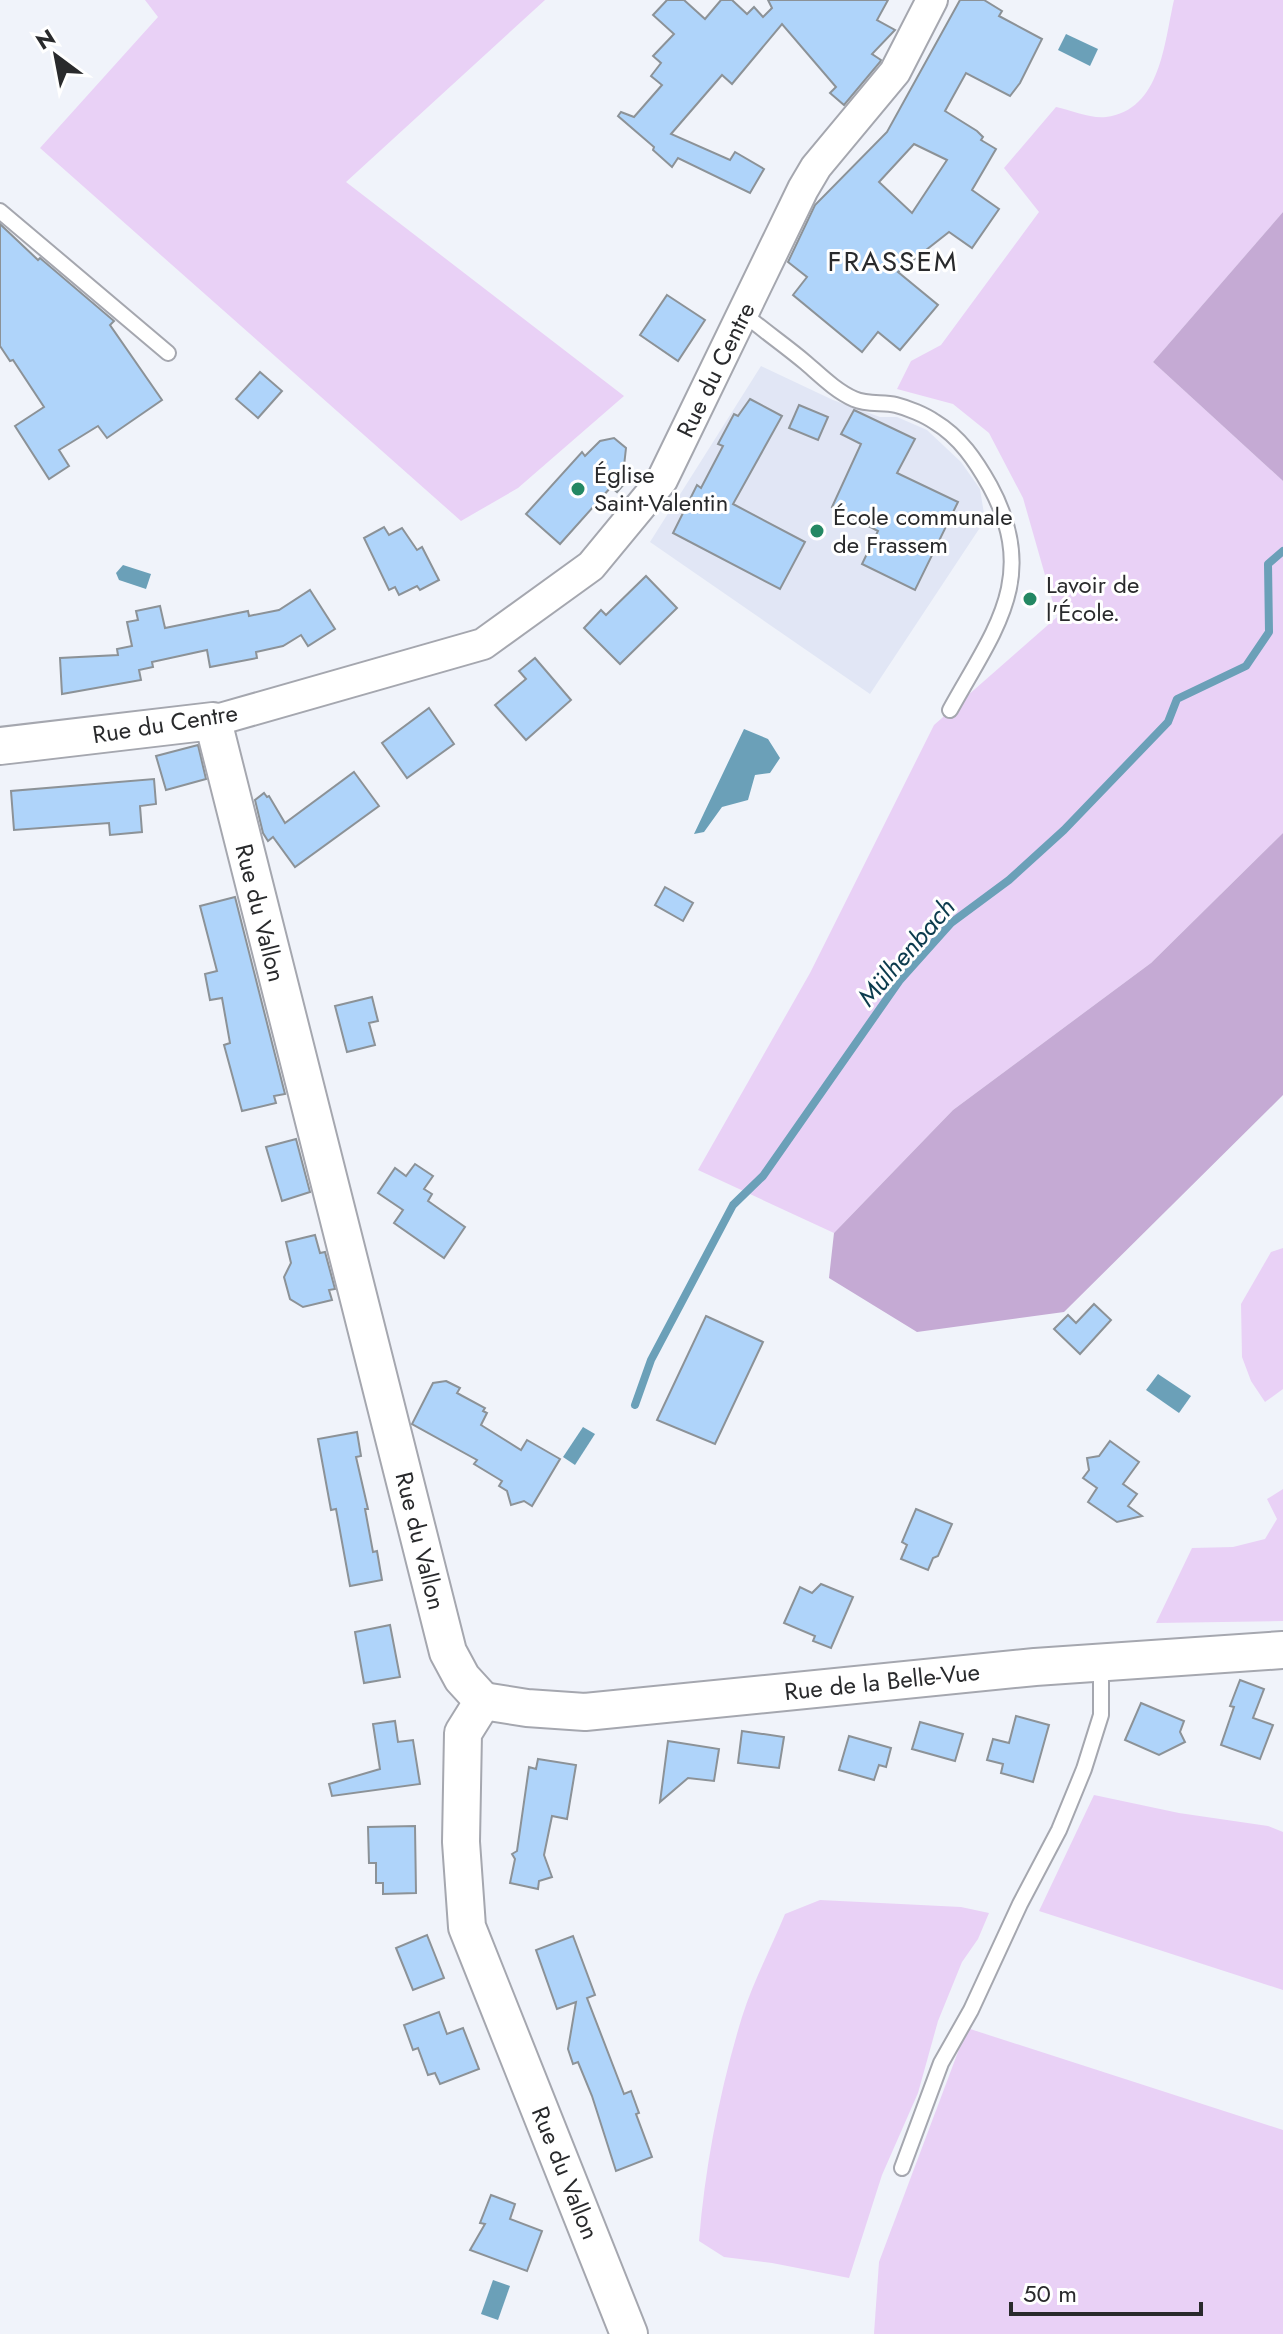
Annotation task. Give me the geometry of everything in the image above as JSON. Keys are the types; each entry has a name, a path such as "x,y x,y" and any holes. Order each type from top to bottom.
{"street":[{"name":"Rue du Centre","path":"0,746 213,721 483,644 591,566 662,480 816,167 895,72 932,0"},
{"name":"Rue du Vallon","path":"213,721 448,1652 462,1678 483,1701 463,1733 461,1842 467,1927 629,2334"},
{"name":"Rue de la Belle-Vue","path":"483,1701 585,1712 1101,1662 1283,1650"}],"lane":[{"path":"0,211 168,353"},
{"path":"744,314 832,385 857,401 896,405 933,420 957,438 979,466 998,502 1010,546 1011,587 999,620 950,710"},
{"path":"902,2168 941,2063 971,2010 1020,1904 1059,1830 1084,1769 1101,1715 1101,1662"}],"shaded area":[{"path":"145,0 545,0 346,182 624,396 518,488 461,521 40,148 158,17"},
{"path":"1174,0 1283,0 1283,212 1153,362 1283,481 1283,833 1151,963 953,1110 834,1233 698,1170 810,973 934,725 1057,617 1023,498 989,433 953,404 897,389 911,361 941,345 1039,212 1004,168 1056,107 1088,116 1106,117 1124,112 1138,102 1157,72"},
{"path":"1283,212 1283,481 1153,362"},
{"name":"École communale de Frassem","path":"761,366 833,400 880,417 897,417 927,430 961,462 980,489 985,520 870,694 650,542"},
{"path":"1283,833 1283,1095 1064,1312 917,1332 829,1278 834,1233 953,1110 1151,963"},
{"path":"1283,1248 1283,1389 1265,1402 1251,1381 1242,1357 1241,1304 1271,1252"},
{"path":"1283,1489 1283,1621 1156,1623 1192,1548 1233,1547 1265,1539 1277,1519 1267,1499"},
{"path":"1094,1795 1179,1813 1268,1826 1283,1832 1283,1990 1039,1911"},
{"path":"820,1900 961,1907 989,1913 978,1939 962,1962 938,2021 918,2093 882,2175 849,2278 724,2257 699,2241 714,2128 746,2004 785,1914"},
{"path":"967,2028 1283,2130 1283,2334 874,2334 879,2262"}],"water":[{"path":"1066,34 1098,49 1090,66 1058,50"},
{"path":"123,565 151,574 146,589 119,580 116,573"},
{"path":"744,729 768,739 780,758 770,773 755,775 748,800 722,807 704,832 694,834"},
{"path":"1158,1374 1191,1396 1179,1413 1146,1390"},
{"path":"583,1427 595,1434 575,1465 563,1457"},
{"path":"493,2280 510,2286 498,2320 481,2314"}],"building":[{"path":"667,0 684,0 705,19 721,0 732,0 747,14 754,7 763,17 772,8 768,0 888,0 877,20 895,30 872,54 880,62 844,105 830,93 836,87 782,24 732,84 722,75 671,134 730,160 735,152 764,169 750,193 678,158 672,167 618,116 621,112 634,117 662,85 651,76 661,63 653,56 674,34 653,15"},
{"path":"960,0 984,0 1002,11 999,16 1042,39 1010,96 966,73 945,111 977,131 983,137 981,140 996,149 972,190 999,209 972,248 949,232 898,272 938,305 900,350 878,332 862,352 793,295 807,277 788,262 815,205 887,132","holes":["914,144 947,160 912,213 879,182"]},
{"path":"0,224 38,260 40,258 114,321 110,325 162,400 107,438 98,426 59,450 69,466 49,479 15,426 44,407 0,346"},
{"path":"667,295 705,320 678,361 640,335"},
{"path":"260,372 282,391 258,418 236,399"},
{"path":"750,399 782,416 733,504 805,542 780,589 673,533 697,485 701,488 723,446 718,444 734,414 738,416"},
{"path":"799,405 828,417 818,440 789,428"},
{"path":"854,410 915,439 897,473 958,502 915,590 862,564 878,531 832,507 861,444 841,434"},
{"name":"Église Saint-Valentin","path":"614,438 626,448 624,466 633,474 617,492 611,487 560,544 526,514 582,452 585,456 600,441"},
{"path":"384,527 389,535 402,528 417,550 422,547 439,580 420,590 417,586 399,595 395,587 389,590 364,538"},
{"path":"646,576 677,608 620,664 584,628 601,610 606,615"},
{"path":"310,590 335,629 308,646 301,635 283,646 256,652 257,658 210,667 207,650 152,662 153,667 139,670 141,680 62,694 60,658 118,655 117,649 132,646 127,622 138,620 136,611 160,606 165,628 248,611 249,616 279,610"},
{"path":"535,658 571,700 526,740 495,705 526,679 519,671"},
{"path":"429,708 454,744 407,778 382,743"},
{"path":"198,745 206,779 166,790 156,756"},
{"path":"354,772 379,806 295,867 273,837 268,841 263,833 255,800 264,793 269,796 285,823"},
{"path":"154,779 156,804 140,806 142,832 110,835 109,823 14,830 11,791"},
{"path":"665,887 693,903 683,921 655,905"},
{"path":"235,897 285,1094 274,1096 276,1103 242,1111 224,1045 230,1043 222,998 210,1000 205,974 217,971 200,906"},
{"path":"372,997 378,1021 369,1023 375,1045 347,1052 335,1006"},
{"path":"296,1139 310,1192 282,1201 266,1147"},
{"path":"415,1164 433,1176 424,1189 432,1194 428,1201 465,1227 444,1258 394,1223 403,1210 378,1193 395,1168 406,1176"},
{"path":"315,1235 320,1253 325,1252 335,1289 329,1290 332,1300 303,1307 290,1299 284,1277 291,1263 286,1242"},
{"path":"1094,1304 1111,1320 1080,1354 1054,1329 1068,1315 1076,1323"},
{"path":"706,1316 763,1342 715,1444 657,1420"},
{"path":"446,1381 460,1388 457,1393 485,1408 483,1411 487,1413 481,1425 521,1450 527,1440 560,1459 532,1506 524,1501 511,1505 507,1491 499,1486 502,1481 474,1464 477,1460 412,1424 433,1383"},
{"path":"357,1432 361,1456 356,1457 368,1509 365,1509 373,1552 377,1551 382,1580 350,1586 336,1509 331,1510 318,1439"},
{"path":"1110,1441 1139,1462 1123,1484 1137,1494 1128,1506 1142,1516 1117,1522 1088,1502 1097,1488 1083,1478 1089,1470 1087,1458 1099,1456"},
{"path":"916,1509 952,1524 928,1570 901,1559 907,1545 902,1542"},
{"path":"821,1584 853,1597 831,1648 813,1641 815,1636 784,1623 800,1587 812,1593"},
{"path":"390,1625 400,1677 364,1683 355,1632"},
{"path":"1240,1680 1264,1689 1253,1718 1273,1725 1260,1759 1221,1745"},
{"path":"1141,1703 1184,1721 1180,1732 1185,1742 1159,1755 1125,1740"},
{"path":"1016,1716 1049,1725 1033,1782 1001,1773 1003,1764 987,1760 993,1739 1009,1743"},
{"path":"395,1721 398,1742 413,1740 420,1784 332,1796 329,1784 380,1769 373,1724"},
{"path":"920,1722 963,1734 955,1761 912,1749"},
{"path":"742,1731 784,1737 779,1768 738,1763"},
{"path":"849,1736 891,1748 886,1767 879,1765 874,1780 839,1770"},
{"path":"668,1741 719,1749 714,1781 688,1778 660,1802"},
{"path":"538,1759 576,1765 567,1819 552,1816 544,1855 552,1877 539,1881 538,1889 510,1883 515,1859 512,1854 517,1851 529,1767 536,1769"},
{"path":"415,1826 416,1893 383,1894 383,1883 376,1883 376,1863 369,1863 368,1827"},
{"path":"427,1935 444,1978 413,1990 396,1948"},
{"path":"573,1936 595,1995 587,1998 624,2094 631,2091 652,2157 616,2171 592,2096 578,2062 573,2064 568,2049 576,2002 557,2009 536,1950"},
{"path":"439,2012 447,2034 463,2028 479,2069 440,2084 435,2073 428,2075 418,2048 413,2050 404,2025"},
{"path":"491,2195 515,2204 510,2219 542,2231 527,2271 470,2250 485,2224 480,2223"}],"waterway":[{"name":"Mülhenbach","path":"635,1405 651,1360 733,1205 763,1176 900,980 951,923 1009,880 1064,830 1168,722 1177,699 1246,666 1269,632 1268,564 1283,551"}],"place":[{"name":"Église Saint-Valentin","path":"578,489"},
{"name":"École communale de Frassem","path":"817,531"},
{"name":"Lavoir de l'École.","path":"1030,599"}],"district":[{"name":"FRASSEM","path":"893,261"}]}
